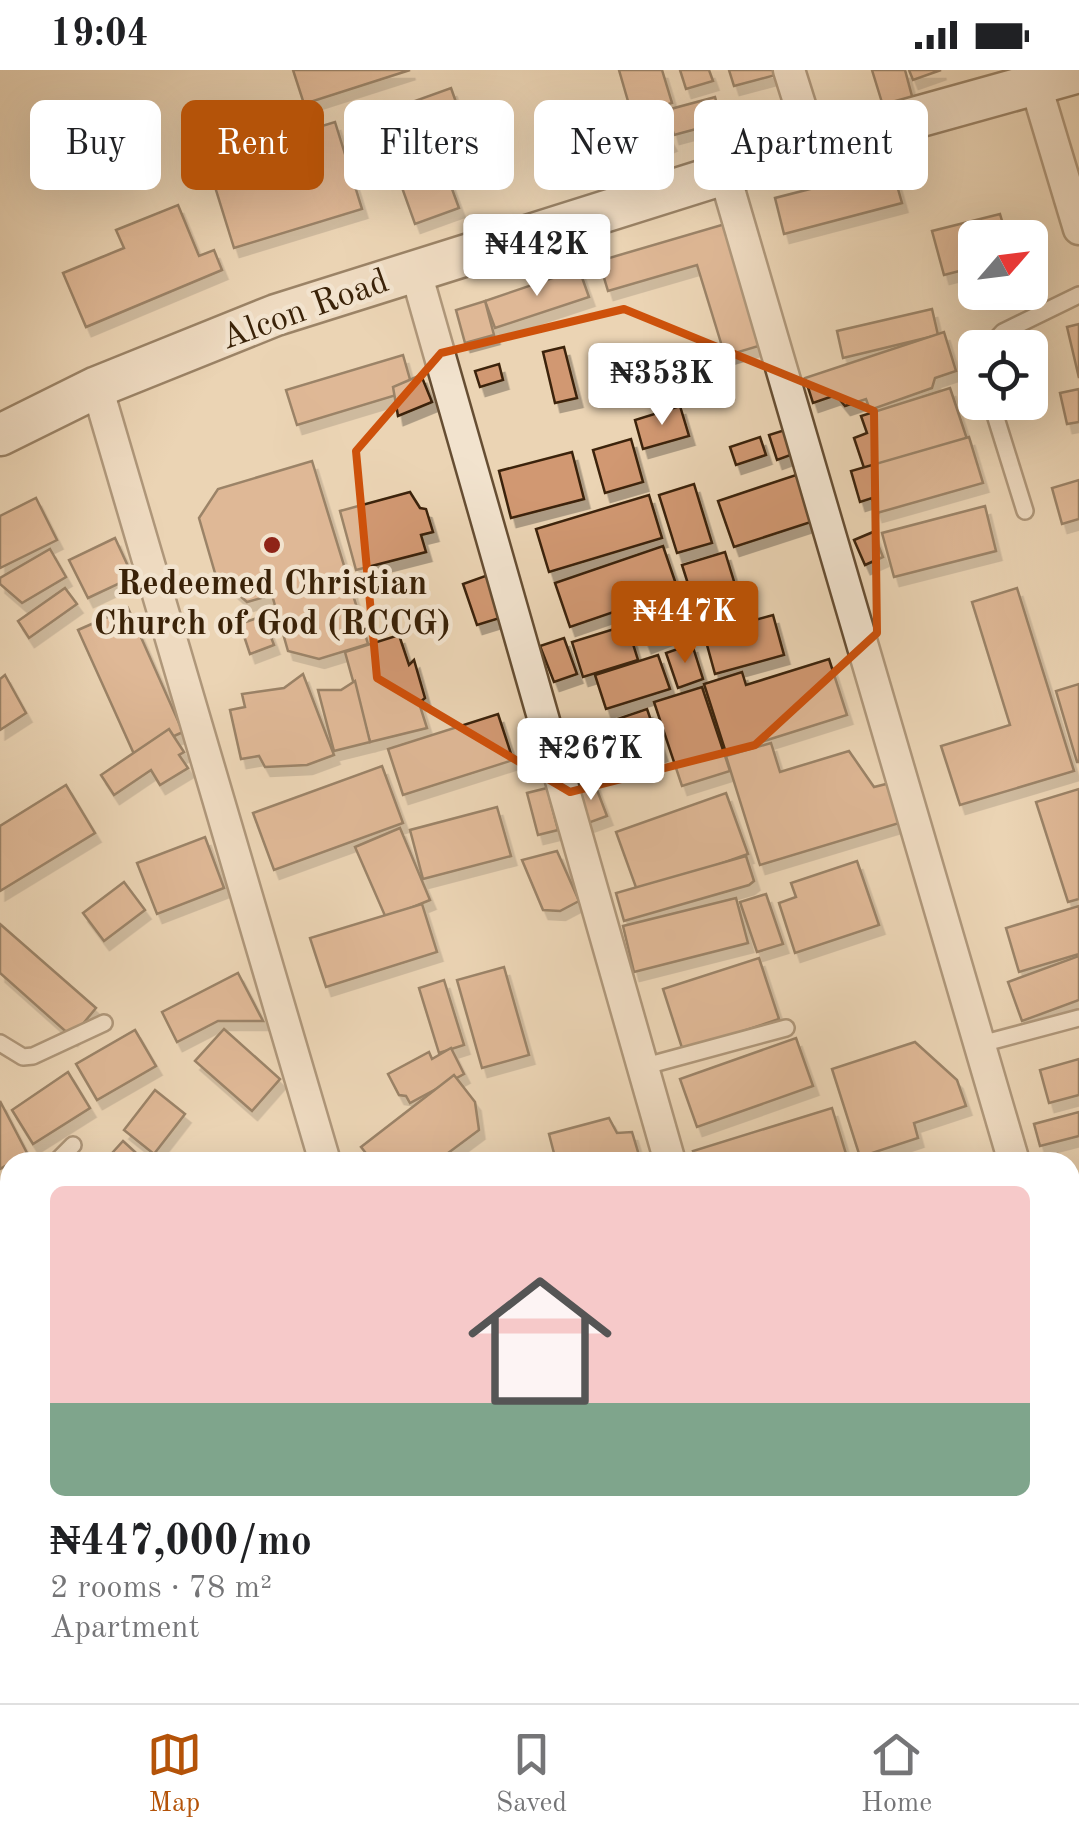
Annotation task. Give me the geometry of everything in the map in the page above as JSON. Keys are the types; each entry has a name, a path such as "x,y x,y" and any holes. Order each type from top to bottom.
{"main road":[{"name":"Alcon Road","path":"928,110 1017,83 1079,72"},
{"name":"Alcon Road","path":"0,435 97,387 276,315 694,185"}],"street":[{"path":"790,70 799,100"},
{"path":"1017,83 1079,228"},
{"path":"728,190 1011,1152"},
{"path":"415,269 667,1152"},
{"path":"97,387 321,1152"}],"lane":[{"path":"1008,330 1079,295"},
{"path":"997,420 1026,511"},
{"path":"981,1044 1079,1018"},
{"path":"0,1043 23,1057 33,1056 104,1022"},
{"path":"642,1067 786,1028"},
{"path":"65,1152 73,1144"}],"highlighted area":[{"path":"624,309 874,411 877,633 755,745 570,792 377,678 356,451 441,353"}],"building":[{"path":"293,70 410,70 316,100 303,100"},
{"path":"619,70 662,70 671,100 628,100"},
{"path":"680,70 709,70 713,81 686,89"},
{"path":"729,70 782,70 783,73 734,86"},
{"path":"872,70 905,70 913,100 881,100"},
{"path":"909,70 941,70 913,80"},
{"path":"451,88 455,100 418,100"},
{"path":"694,103 694,130 674,135 674,108"},
{"path":"335,122 344,151 344,190 356,190 362,209 234,248 216,190 324,190 324,125"},
{"path":"403,190 452,190 459,208 415,224"},
{"path":"806,190 898,190 902,203 784,234 775,198"},
{"path":"178,205 199,256 214,250 222,270 86,327 63,273 124,248 116,230"},
{"path":"1000,214 1002,220 976,220"},
{"path":"725,224 762,345 725,356 697,265 608,291 599,261"},
{"path":"958,224 958,271 944,275 932,231"},
{"path":"579,269 589,297 495,328 485,301"},
{"path":"485,301 494,335 465,343 456,310"},
{"path":"932,309 938,335 843,358 837,331"},
{"path":"1079,324 1079,378 1067,327"},
{"path":"944,332 956,371 935,378 932,388 870,410 866,399 845,406 836,395 813,403 805,378"},
{"path":"564,347 577,398 555,403 543,352"},
{"path":"403,355 413,390 297,425 286,390"},
{"path":"499,364 503,380 480,387 475,371"},
{"path":"421,375 432,402 398,416 393,387"},
{"path":"950,388 967,439 865,471 854,438 867,433 861,416"},
{"path":"1079,389 1079,422 1067,424 1060,393"},
{"path":"680,406 689,436 643,449 635,420"},
{"path":"788,429 796,453 777,460 769,435"},
{"path":"760,437 766,455 736,465 730,447"},
{"path":"969,437 983,483 877,513 872,498 860,502 851,471"},
{"path":"631,439 643,482 605,493 593,450"},
{"path":"572,452 584,499 511,518 499,471"},
{"name":"Redeemed Christian Church of God (RCCG)","path":"312,461 368,644 319,659 288,651 272,595 247,602 215,573 199,518 218,489"},
{"path":"799,474 814,521 734,547 718,501"},
{"path":"1079,480 1079,519 1062,524 1052,488"},
{"path":"694,484 712,543 677,553 659,495"},
{"path":"410,492 420,508 426,509 433,532 421,535 426,552 356,570 340,511"},
{"path":"649,495 662,538 549,572 536,529"},
{"path":"36,498 57,540 0,568 0,516"},
{"path":"985,506 996,551 894,577 882,533"},
{"path":"873,532 883,557 865,565 854,540"},
{"path":"115,538 133,577 88,598 69,560"},
{"path":"663,546 678,590 570,627 555,583"},
{"path":"50,549 66,577 22,603 0,584 0,578"},
{"path":"725,552 744,614 702,628 682,565"},
{"path":"488,575 503,617 477,625 463,584"},
{"path":"65,588 77,604 29,638 18,621"},
{"path":"1017,588 1074,771 960,805 941,746 1010,725 972,602"},
{"path":"672,591 687,628 646,644 632,606"},
{"path":"128,608 183,732 134,754 78,630"},
{"path":"773,615 784,655 715,674 704,634"},
{"path":"263,616 274,645 250,654 240,624"},
{"path":"627,625 638,660 583,677 572,642"},
{"path":"399,635 409,665 414,660 425,698 419,703 427,728 370,742 345,652"},
{"path":"564,638 577,674 554,682 540,646"},
{"path":"692,644 703,679 678,688 666,653"},
{"path":"658,655 670,689 606,709 595,675"},
{"path":"829,659 847,715 726,753 704,684 742,672 746,685"},
{"path":"303,674 334,755 307,765 265,767 259,756 241,759 230,710 245,707 242,694 284,688"},
{"path":"5,675 26,713 0,730 0,679"},
{"path":"355,681 370,742 334,751 318,690 341,690"},
{"path":"1079,684 1079,762 1077,762 1056,691"},
{"path":"702,687 730,771 682,786 654,702"},
{"path":"647,709 662,752 593,775 579,732"},
{"path":"498,714 513,760 403,795 388,749"},
{"path":"169,729 184,752 179,755 188,768 160,785 151,770 114,795 101,775"},
{"path":"771,743 780,772 849,751 874,787 894,782 906,821 760,865 726,756"},
{"path":"382,766 403,823 274,870 253,813"},
{"path":"594,782 607,816 588,823 576,789"},
{"path":"66,785 95,833 0,891 0,826"},
{"path":"547,788 558,830 538,835 527,793"},
{"path":"1079,789 1079,899 1068,902 1036,802"},
{"path":"726,793 748,854 638,893 616,832"},
{"path":"497,807 511,856 423,879 410,830"},
{"path":"400,828 430,900 386,918 355,847"},
{"path":"205,837 224,888 157,914 137,863"},
{"path":"557,851 579,901 560,911 543,910 522,860"},
{"path":"746,856 754,881 749,885 624,921 616,893"},
{"path":"857,861 879,925 795,953 779,903 796,897 791,883"},
{"path":"124,882 145,910 104,941 83,913"},
{"path":"766,894 783,944 757,952 740,902"},
{"path":"736,898 748,943 634,972 623,926"},
{"path":"422,904 437,952 326,987 310,938"},
{"path":"1079,906 1079,954 1019,972 1006,928"},
{"path":"0,924 96,1008 72,1037 0,973"},
{"path":"1079,956 1079,1000 1022,1021 1008,982"},
{"path":"759,958 779,1019 683,1051 663,989"},
{"path":"504,967 529,1055 482,1068 457,980"},
{"path":"238,973 263,1021 218,1021 177,1042 162,1012"},
{"path":"444,980 464,1045 439,1053 419,988"},
{"path":"224,1029 280,1079 252,1111 195,1061"},
{"path":"135,1030 156,1066 97,1100 76,1064"},
{"path":"796,1038 813,1086 697,1127 680,1079"},
{"path":"915,1042 957,1080 966,1106 914,1123 918,1138 875,1152 858,1152 832,1069"},
{"path":"451,1048 464,1074 410,1103 406,1096 399,1095 388,1074 429,1052 432,1059"},
{"path":"1079,1059 1079,1095 1049,1103 1040,1070"},
{"path":"68,1072 90,1108 33,1144 12,1110"},
{"path":"454,1075 475,1102 479,1130 449,1152 365,1152 361,1147"},
{"path":"155,1090 185,1114 156,1152 124,1130"},
{"path":"0,1101 26,1152 0,1152"},
{"path":"832,1108 845,1152 693,1152"},
{"path":"1079,1112 1079,1136 1040,1146 1034,1124"},
{"path":"609,1118 617,1133 632,1132 638,1152 554,1152 549,1134"},
{"path":"123,1141 135,1152 113,1152"}],"place":[{"name":"Redeemed Christian Church of God (RCCG)","path":"272,545"}]}
